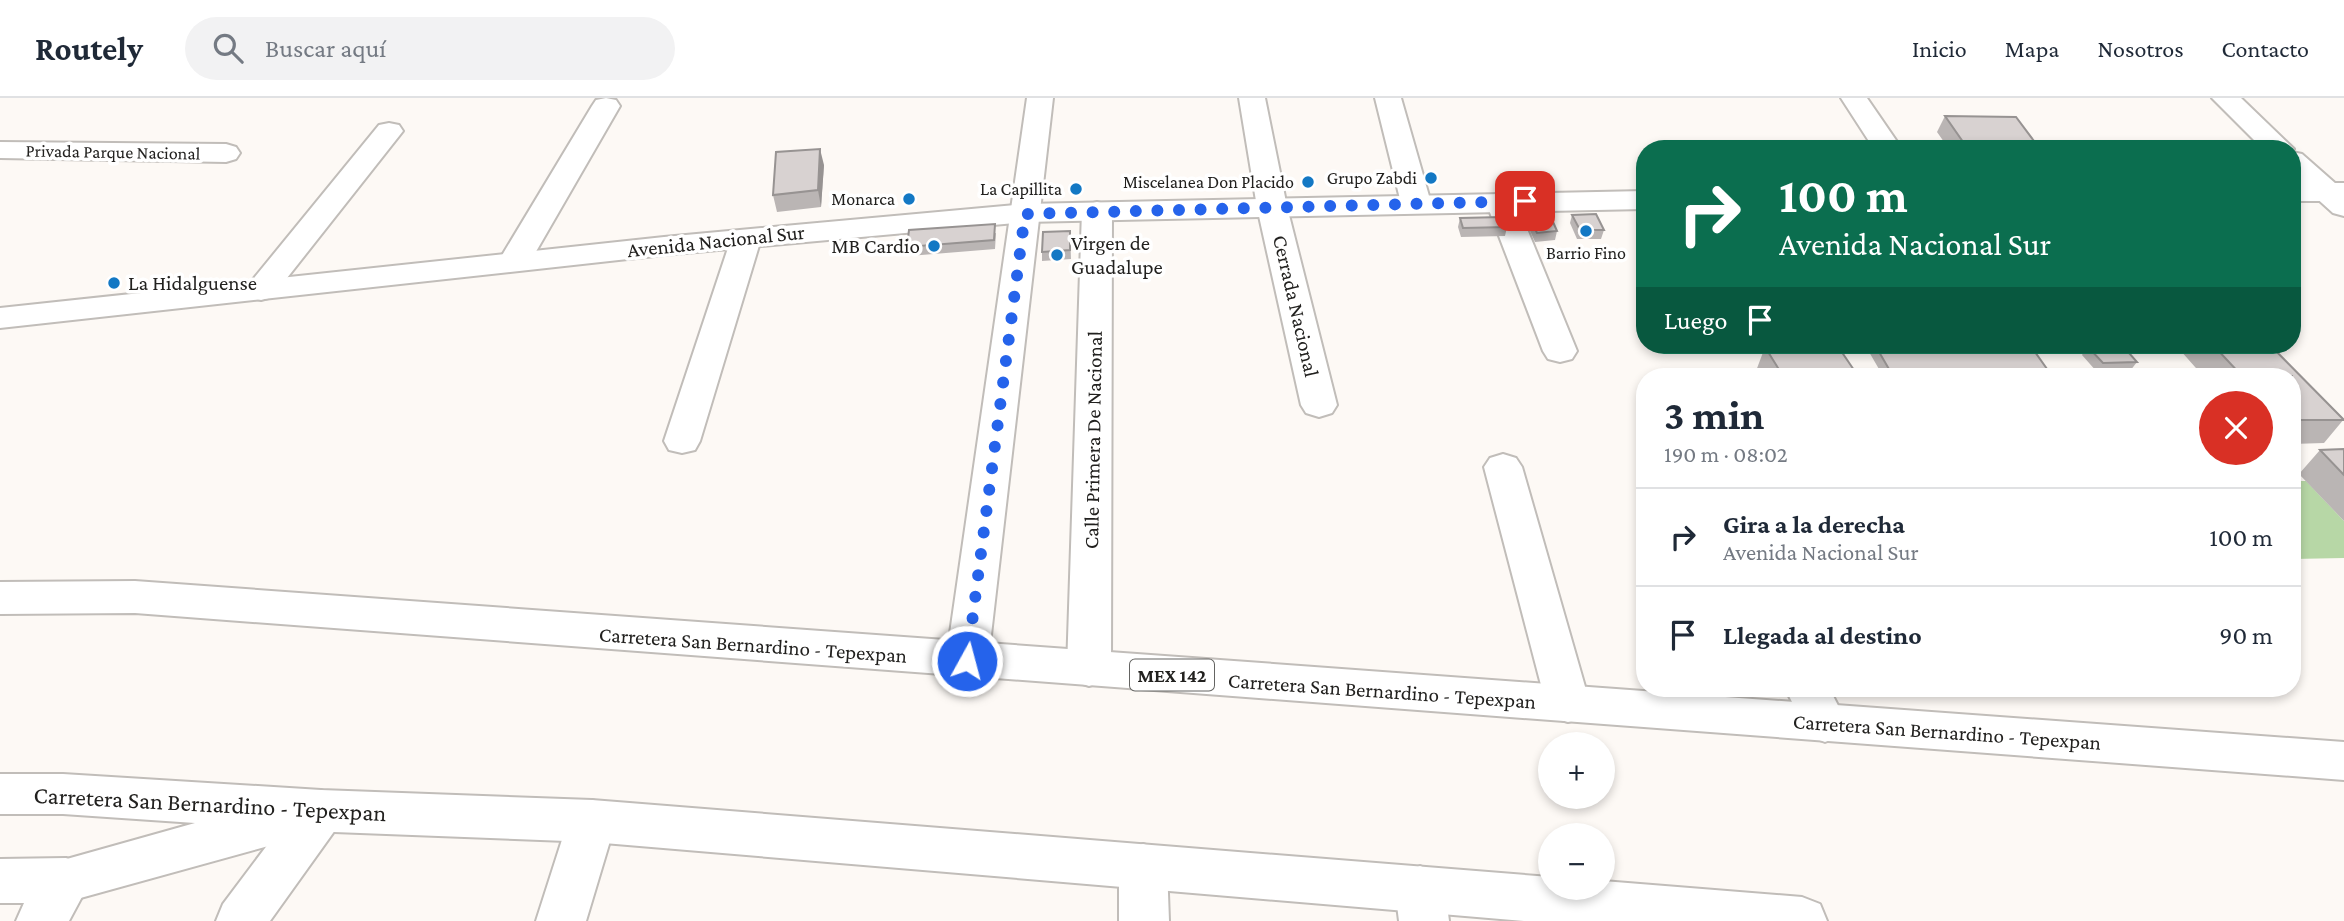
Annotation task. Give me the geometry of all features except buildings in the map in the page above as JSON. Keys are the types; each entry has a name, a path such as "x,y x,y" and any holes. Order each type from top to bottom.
{"main road":[{"path":"967,661 1040,98"},
{"name":"Cerrada Nacional","path":"1252,98 1272,207 1319,405"},
{"path":"1388,98 1416,203"},
{"path":"1854,98 1882,140"},
{"path":"2225,98 2270,140"},
{"path":"514,262 606,106"},
{"path":"261,290 389,131"},
{"name":"Privada Parque Nacional","path":"0,150 226,153"},
{"path":"2301,167 2338,197"},
{"path":"2301,193 2338,197"},
{"name":"Avenida Nacional Sur","path":"0,318 514,262 1025,214 1416,203 1636,200"},
{"path":"1501,202 1560,351"},
{"name":"Calle Primera De Nacional","path":"1089,669 1097,211"},
{"path":"682,440 746,239"},
{"path":"1503,467 1568,704"},
{"name":"Carretera San Bernardino - Tepexpan","path":"0,598 135,597 1568,704 1816,705 2344,761"},
{"name":"Carretera San Bernardino - Tepexpan","path":"0,794 63,794 321,811 592,821 1143,866 1422,905 1802,921"},
{"path":"0,881 66,880 321,811"},
{"path":"241,921 321,811"},
{"path":"562,921 592,821"},
{"path":"1143,866 1144,921"},
{"path":"41,921 66,880"}],"green space":[{"path":"2301,481 2306,481 2344,521 2344,558 2301,559"}],"place":[{"name":"Grupo Zabdi","path":"1431,178"},
{"name":"Miscelanea Don Placido","path":"1308,182"},
{"name":"La Capillita","path":"1076,189"},
{"name":"Monarca","path":"909,199"},
{"name":"Barrio Fino","path":"1586,231"},
{"name":"MB Cardio","path":"934,246"},
{"name":"Virgen de Guadalupe","path":"1057,255"},
{"name":"La Hidalguense","path":"114,283"}],"route":[{"path":"967,661 1025,214 1525,201"}]}
